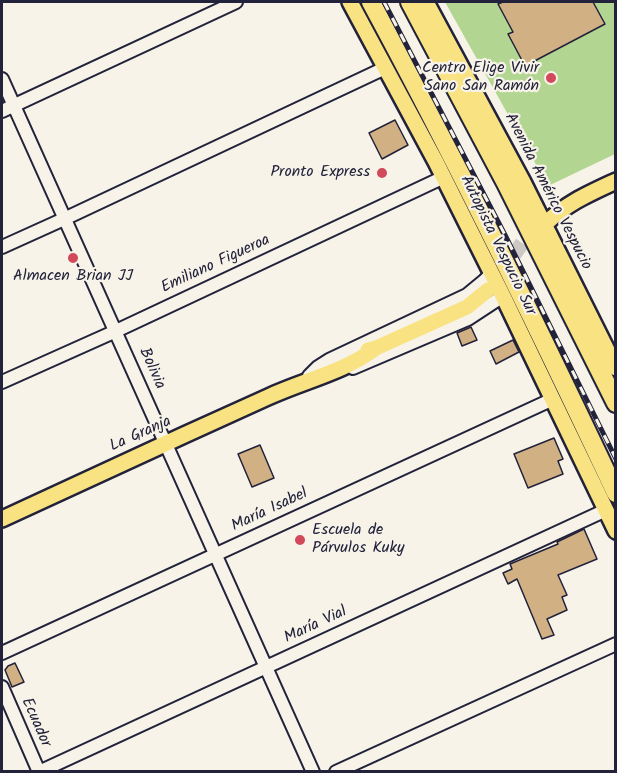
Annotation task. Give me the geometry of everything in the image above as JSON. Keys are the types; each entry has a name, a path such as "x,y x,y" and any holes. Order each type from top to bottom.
{"highway":[{"name":"Autopista Vespucio Sur","path":"371,2 509,269 615,493"},
{"path":"410,2 506,183 615,403"}],"main road":[{"path":"351,2 492,273 615,531"},
{"name":"Avenida Américo Vespucio","path":"426,2 546,218 615,368"},
{"path":"546,218 555,203 615,172"},
{"path":"546,218 615,181"},
{"name":"La Granja","path":"296,385 309,376 467,307 488,290"},
{"name":"La Granja","path":"2,519 296,385 348,366 376,348"}],"street":[{"path":"2,111 236,2"},
{"path":"2,247 386,68"},
{"name":"Bolivia","path":"2,80 314,771"},
{"name":"Emiliano Figueroa","path":"2,382 444,177"},
{"name":"La Granja","path":"309,376 329,360 467,295 492,273"},
{"name":"La Granja","path":"326,375 371,361 468,319 503,296"},
{"name":"María Isabel","path":"2,653 553,399"},
{"name":"María Vial","path":"39,771 606,510"},
{"path":"336,771 615,644"},
{"name":"Ecuador","path":"2,687 39,771"}],"green space":[{"name":"Centro Elige Vivir Sano San Ramón","path":"445,2 615,2 615,154 548,186"}],"building":[{"path":"503,2 593,2 605,24 525,66 508,34 513,32 498,4"},
{"path":"395,120 408,145 382,159 369,133"},
{"path":"471,327 477,340 462,346 457,333"},
{"path":"513,340 519,352 496,364 490,351"},
{"path":"554,438 563,459 558,461 563,474 528,488 514,454"},
{"path":"260,445 274,478 252,487 238,454"},
{"path":"584,529 597,559 558,575 567,595 562,597 567,610 547,619 554,635 542,639 517,579 508,584 503,573 512,569 510,564 558,544 557,542"},
{"path":"15,663 24,682 12,687 5,670"}],"tunnel":[{"path":"500,274 547,211"}],"railway":[{"path":"384,2 505,235 616,459"}],"place":[{"name":"Centro Elige Vivir Sano San Ramón","path":"551,78"},
{"name":"Pronto Express","path":"382,173"},
{"name":"Almacen Brian JJ","path":"73,258"},
{"name":"Escuela de Párvulos Kuky","path":"300,540"}]}
